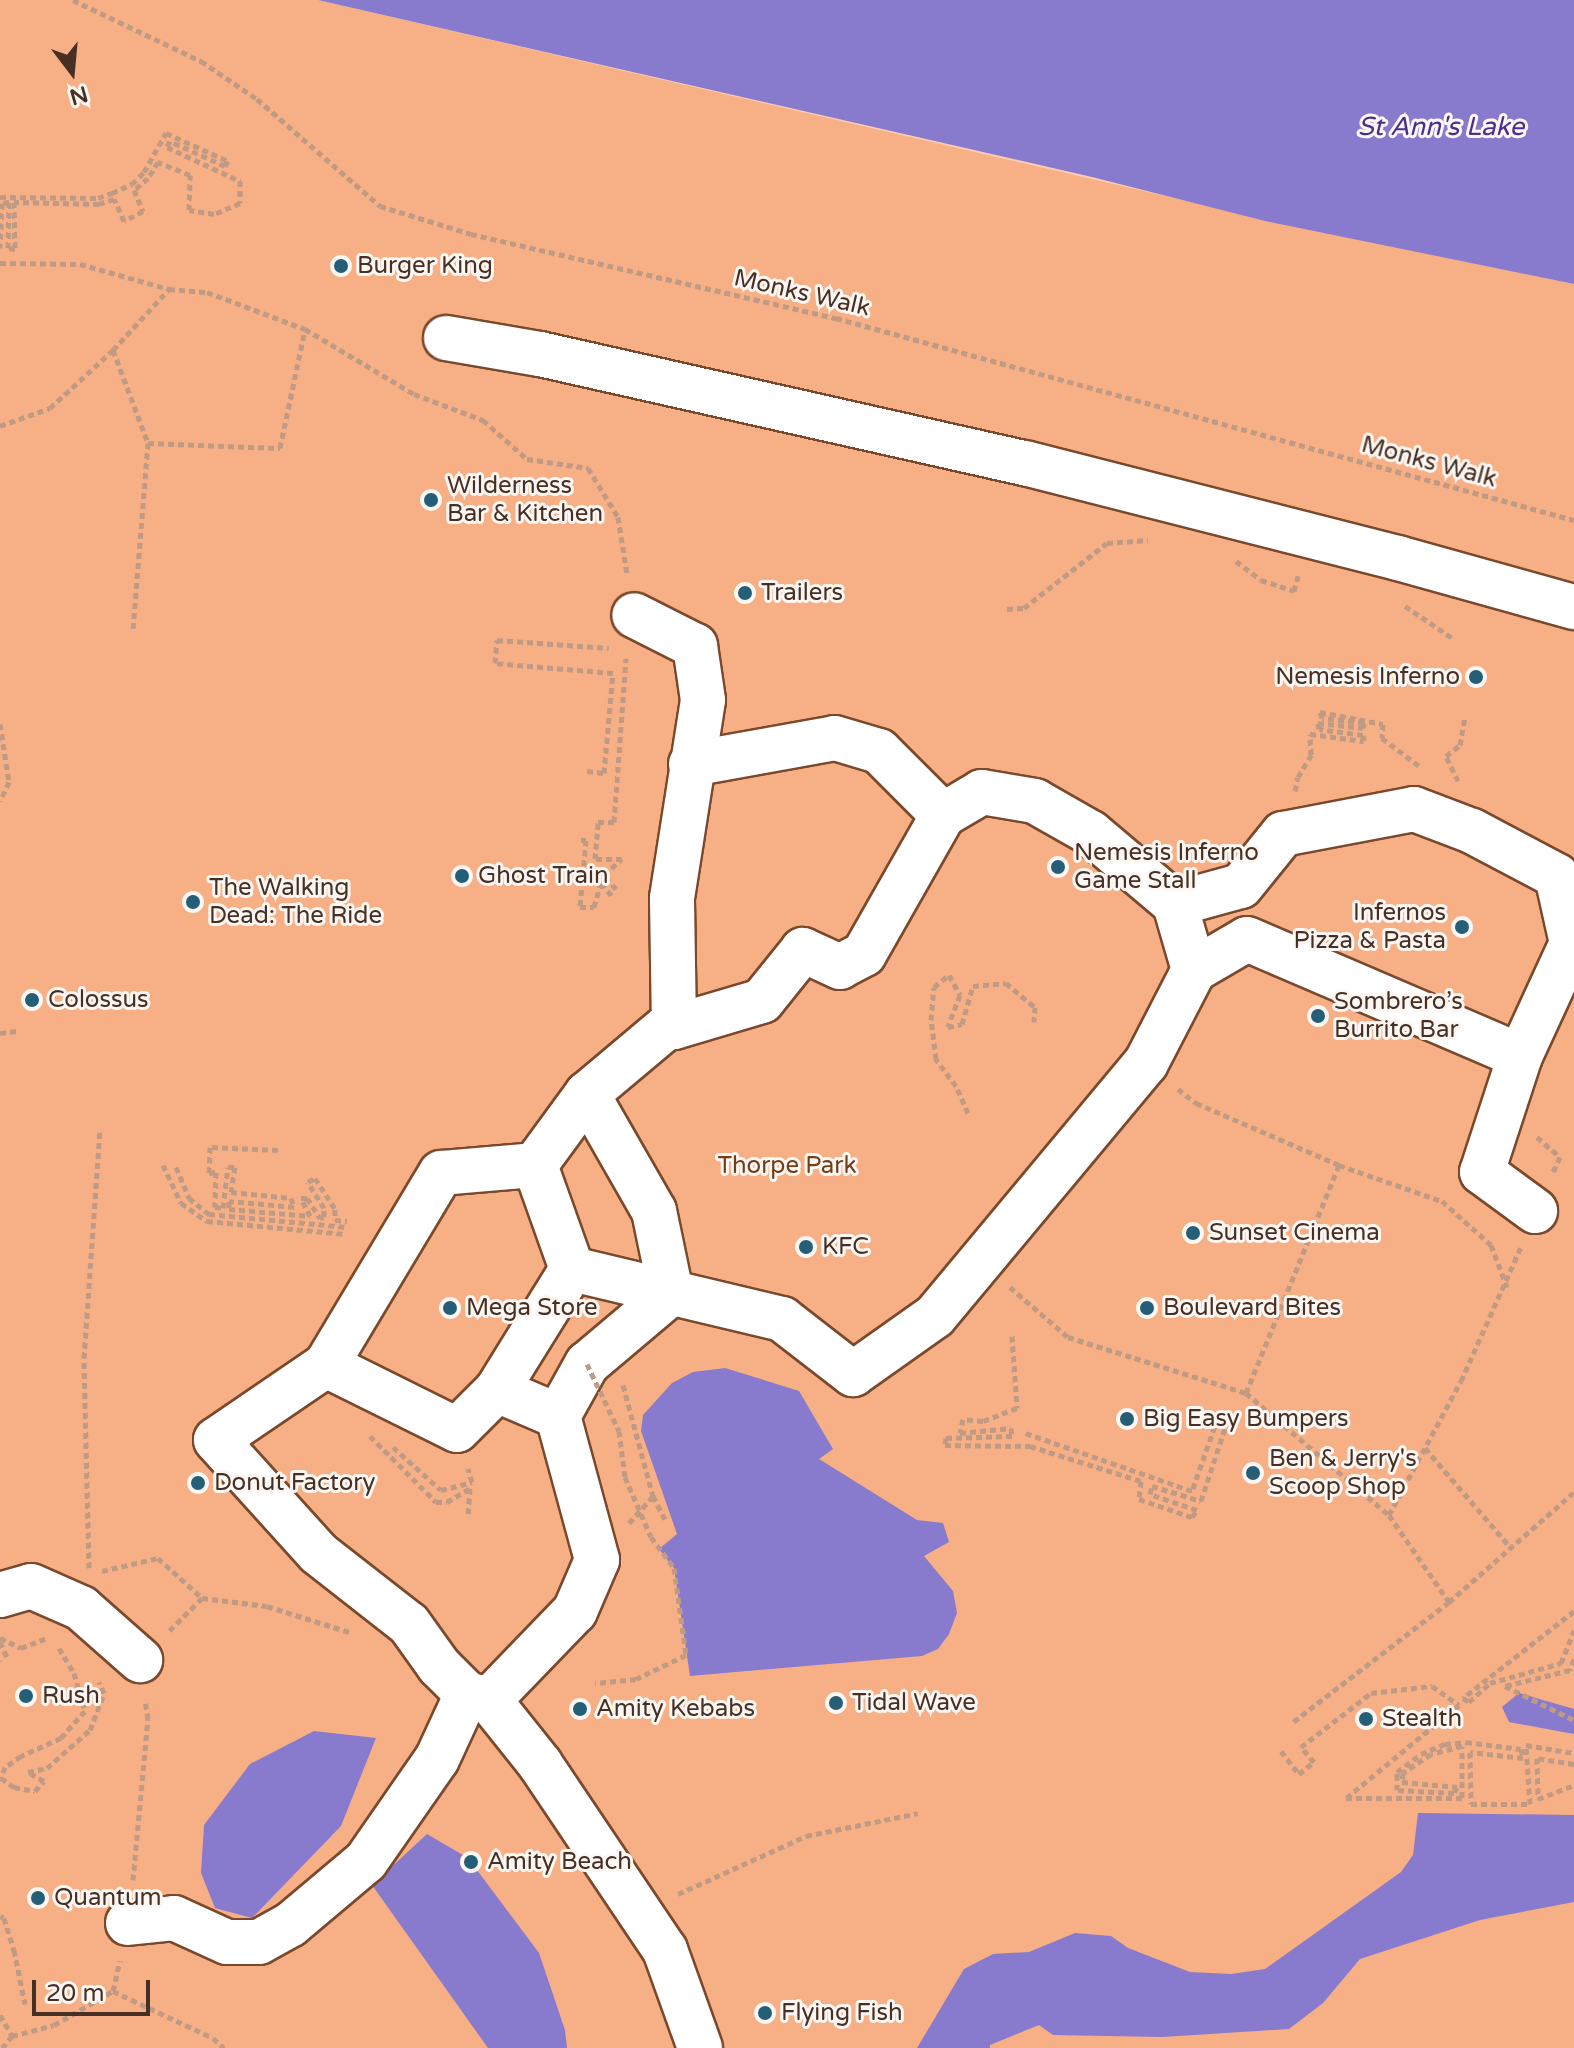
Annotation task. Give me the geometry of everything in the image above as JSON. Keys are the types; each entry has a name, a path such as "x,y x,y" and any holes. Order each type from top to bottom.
{"street":[{"path":"446,338 540,354 1025,463 1398,558 1574,607"},
{"path":"625,638 695,646 703,700 672,898 674,1027 762,1001 803,950 840,967 864,954 943,815 982,792 1035,801 1091,833 1175,904 1194,970"},
{"path":"691,764 835,738 879,751 943,815"},
{"path":"1175,904 1241,886 1283,834 1414,809 1472,831 1557,876 1572,943 1520,1056 1482,1172 1535,1211"},
{"path":"1241,886 1247,939"},
{"path":"572,1269 782,1319 853,1374 935,1316 1146,1063 1194,970 1247,939"},
{"path":"1247,939 1520,1056"},
{"path":"674,1021 587,1094 535,1165 441,1173 326,1365 216,1440 318,1553 409,1624 439,1666 478,1697 540,1764 665,1950 700,2048"},
{"path":"587,1094 654,1211 671,1293"},
{"path":"535,1165 572,1269"},
{"path":"326,1365 457,1430 497,1390 572,1269"},
{"path":"128,1923 174,1918 227,1942 259,1942 290,1925 366,1861 478,1697 575,1611 597,1560 558,1416 595,1357 671,1293"},
{"path":"497,1390 558,1416"},
{"path":"0,1595 31,1586 81,1608 140,1660"}],"path":[{"name":"Monks Walk","path":"73,0 201,61 257,99 380,206 501,242 836,318 1574,520"},
{"path":"0,197 98,198 112,193 132,184 144,172 166,133 228,161 225,166 170,141 167,147 240,181 240,203 214,214 189,210 190,175 158,162 134,190 143,211 124,221 114,199 99,204 14,202 15,249 8,248 9,202 2,203 0,248"},
{"path":"0,263 80,264 169,289 207,292 305,329 414,394 483,420 527,459 588,468 618,517 625,638 614,822 598,822 595,859 622,859 604,875 616,889"},
{"path":"0,426 50,408 113,350 169,289"},
{"path":"148,443 280,448 305,329"},
{"path":"113,350 148,443 133,628"},
{"path":"1007,609 1024,608 1107,543 1161,539"},
{"path":"1230,556 1261,580 1294,591 1300,565"},
{"path":"1395,598 1454,639"},
{"path":"587,771 604,773 613,673 495,663 497,640 625,638"},
{"path":"1293,800 1298,777 1311,755 1310,734 1364,741 1363,735 1319,729 1318,723 1363,728 1364,723 1322,718 1320,712 1383,724 1382,738 1418,765 1429,779"},
{"path":"1449,786 1460,780 1446,756 1460,745 1465,718"},
{"path":"0,724 9,782 0,801"},
{"path":"581,840 586,840 580,907 594,907 601,883 612,896"},
{"path":"968,1113 956,1086 936,1059 931,1020 934,987 949,975 960,995 948,1027 962,1024 973,986 1006,983 1035,1007 1034,1022"},
{"path":"0,1033 17,1031"},
{"path":"1146,1063 1196,1103 1339,1165 1442,1201 1491,1245 1507,1287"},
{"path":"1389,1515 1507,1287 1535,1211 1560,1157 1503,1107"},
{"path":"100,1129 84,1358 89,1574 158,1558 202,1598 267,1606 359,1635"},
{"path":"278,1150 210,1147 209,1173 216,1172 215,1207 223,1208 228,1167 235,1167 231,1192 291,1198 294,1207 229,1201 229,1209 310,1216 301,1198 307,1198 320,1218 324,1217 324,1208 308,1182 315,1178 335,1209 335,1220 346,1227"},
{"path":"163,1165 181,1203 207,1221 346,1227"},
{"path":"1246,1393 1339,1165"},
{"path":"176,1167 189,1198 209,1214 346,1227"},
{"path":"980,1261 1068,1337 1246,1393 1389,1515 1449,1602"},
{"path":"1012,1336 1017,1408 983,1421 963,1419 960,1433 1011,1428 1012,1436 946,1438 945,1445 1030,1446 1141,1481 1139,1499 1192,1517 1197,1510 1150,1494 1152,1486 1201,1501 1227,1422 1218,1417 1192,1491 1023,1432"},
{"path":"595,1357 621,1377 653,1496 667,1523"},
{"path":"595,1357 619,1431 625,1477 651,1537 674,1568 686,1655 636,1679 595,1683"},
{"path":"464,1455 472,1482 441,1490 374,1430 367,1433 436,1502 447,1502 470,1488 468,1514"},
{"path":"1425,1448 1511,1548"},
{"path":"1292,1723 1449,1602 1574,1492"},
{"path":"597,1560 653,1496"},
{"path":"2,2048 12,2036 54,2025 113,1991 128,1923 148,1719 140,1660 202,1598"},
{"path":"1574,1611 1463,1698 1469,1702 1490,1683 1561,1663 1574,1630"},
{"path":"0,1640 21,1648 41,1638 51,1640 68,1659 85,1711 61,1738 5,1767 1,1778 14,1787 35,1791 44,1781 28,1772 47,1768 90,1730 104,1693 96,1675"},
{"path":"0,1640 8,1659"},
{"path":"1574,1659 1570,1670 1505,1686 1574,1720"},
{"path":"1281,1751 1299,1774 1314,1762 1301,1747 1371,1693 1432,1686 1459,1705 1346,1798 1462,1798 1462,1746 1431,1754 1403,1773 1402,1782 1457,1787 1454,1793 1397,1790 1397,1772 1433,1749 1466,1742 1521,1749 1523,1758 1470,1752 1471,1804 1530,1804 1526,1745 1574,1753"},
{"path":"1574,1764 1537,1758 1538,1799 1574,1785"},
{"path":"642,1916 667,1899 806,1836 918,1813"},
{"path":"0,1916 4,1918 14,1950 25,2004"},
{"path":"113,1991 213,2038 224,2048"},
{"path":"0,2015 12,2036"}],"green space":[{"name":"Thorpe Park","path":"0,0 318,0 1295,226 1574,284 1574,2048 0,2048"}],"water":[{"name":"St Ann's Lake","path":"318,0 1574,0 1574,284 1265,221 1092,177"},
{"path":"725,1368 799,1391 833,1449 819,1459 917,1520 943,1523 949,1542 924,1556 953,1591 957,1613 949,1634 938,1649 922,1656 690,1676 674,1568 659,1549 677,1534 641,1431 643,1415 672,1383 693,1372"},
{"path":"1519,1693 1574,1709 1574,1734 1509,1722 1502,1707"},
{"path":"314,1731 376,1738 341,1826 252,1918 215,1908 201,1873 204,1825 250,1764"},
{"path":"1418,1813 1574,1815 1574,1902 1480,1920 1360,1959 1323,2003 1289,2029 1162,2037 1053,2035 1039,2025 990,2045 990,2048 917,2048 964,1969 993,1954 1029,1952 1075,1933 1111,1936 1128,1948 1190,1972 1231,1974 1265,1969 1401,1872 1413,1855"},
{"path":"427,1834 468,1858 539,1953 565,2030 567,2048 488,2048 372,1885"}],"place":[{"name":"Burger King","path":"341,266"},
{"name":"Wilderness Bar & Kitchen","path":"431,500"},
{"name":"Trailers","path":"745,593"},
{"name":"Nemesis Inferno","path":"1476,677"},
{"name":"Nemesis Inferno Game Stall","path":"1058,867"},
{"name":"Ghost Train","path":"462,876"},
{"name":"The Walking Dead: The Ride","path":"193,902"},
{"name":"Infernos Pizza & Pasta","path":"1462,927"},
{"name":"Colossus","path":"32,1000"},
{"name":"Sombrero’s Burrito Bar","path":"1318,1016"},
{"name":"Sunset Cinema","path":"1193,1233"},
{"name":"KFC","path":"806,1247"},
{"name":"Mega Store","path":"450,1308"},
{"name":"Boulevard Bites","path":"1147,1308"},
{"name":"Big Easy Bumpers","path":"1127,1419"},
{"name":"Ben & Jerry's Scoop Shop","path":"1253,1473"},
{"name":"Donut Factory","path":"198,1483"},
{"name":"Rush","path":"26,1696"},
{"name":"Tidal Wave","path":"836,1703"},
{"name":"Amity Kebabs","path":"580,1709"},
{"name":"Stealth","path":"1366,1719"},
{"name":"Amity Beach","path":"471,1862"},
{"name":"Quantum","path":"38,1898"},
{"name":"Flying Fish","path":"765,2013"}]}
